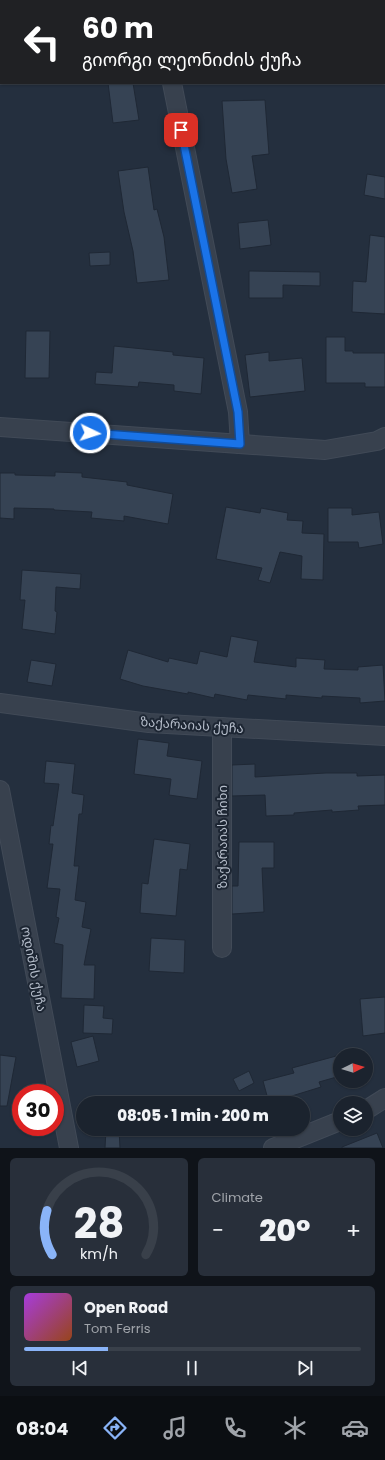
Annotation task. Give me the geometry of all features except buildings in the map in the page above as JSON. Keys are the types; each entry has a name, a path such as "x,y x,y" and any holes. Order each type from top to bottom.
{"street":[{"path":"172,84 238,412 240,444"},
{"path":"0,426 326,450 377,441 385,436"},
{"name":"ზაქარაიას ქუჩა","path":"0,703 149,723 385,736"},
{"name":"ზაქარაიას ჩიხი","path":"222,727 222,948"},
{"name":"ოდიშის ქუჩა","path":"0,790 68,1148"},
{"path":"373,1106 385,1098"},
{"path":"273,1148 333,1124"}],"route":[{"path":"90,433 240,444 238,412 181,130"}]}
